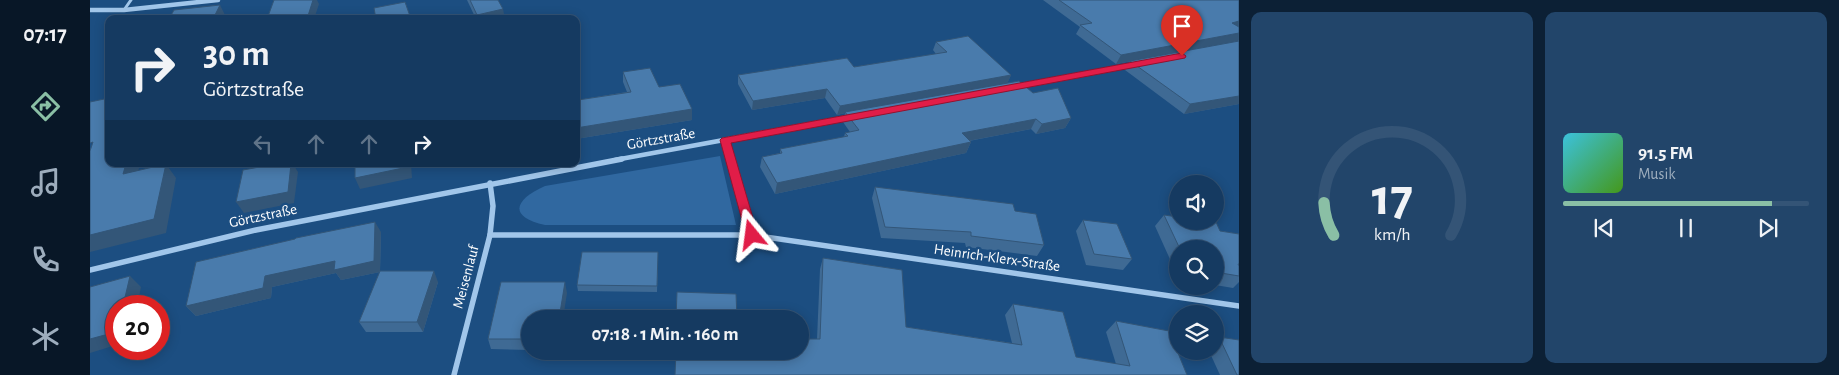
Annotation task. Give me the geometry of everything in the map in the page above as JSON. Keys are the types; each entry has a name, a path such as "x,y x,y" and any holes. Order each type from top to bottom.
{"street":[{"path":"90,10 124,10 218,0"},
{"path":"1006,88 1142,63"},
{"name":"Görtzstraße","path":"580,167 851,117"},
{"name":"Görtzstraße","path":"90,270 256,230 577,167"},
{"name":"Meisenlauf","path":"454,375 490,235 493,206 490,183"},
{"path":"490,235 752,235"},
{"name":"Heinrich-Klerx-Straße","path":"752,235 1239,306"}],"lane":[{"path":"124,10 131,0"},
{"path":"725,140 752,235"}],"shaded area":[{"path":"720,156 736,225 545,225 533,222 520,213 522,202 527,196 545,186"}],"building":[{"path":"274,0 313,0 308,15 268,15"},
{"path":"470,0 498,0 503,9 477,15"},
{"path":"1059,0 1239,0 1239,21 1232,23 1239,27 1239,33 1121,55 1080,25 1092,23"},
{"path":"405,2 410,15 375,15 374,8"},
{"path":"220,5 215,15 171,15 174,10"},
{"path":"968,36 1011,75 840,106 827,89 753,101 738,75 847,58 854,67 947,52 936,42"},
{"path":"1239,41 1239,96 1190,104 1130,61"},
{"path":"650,68 659,87 680,84 692,109 580,127 580,100 631,92 623,72"},
{"path":"1019,81 1033,93 1058,88 1071,118 1042,124 1036,119 962,133 971,142 777,183 762,157 782,153 780,149 848,136 845,133 859,130 845,112"},
{"path":"105,99 105,167 125,167 123,174 153,167 165,167 154,219 90,235 90,151 93,142 90,143 90,102"},
{"path":"260,167 291,167 288,192 236,202 243,170"},
{"path":"355,167 408,167 355,178"},
{"path":"875,187 1013,204 1015,211 1036,214 1044,245 971,236 971,232 885,227"},
{"path":"1164,215 1169,216 1169,226"},
{"path":"1083,220 1117,224 1132,259 1094,254"},
{"path":"375,222 374,261 334,270 335,261 265,276 263,288 186,306 196,262 296,238"},
{"path":"1171,230 1220,230 1239,234 1239,276 1224,274 1224,240 1176,240"},
{"path":"582,252 658,252 657,286 577,285"},
{"path":"823,258 902,270 906,327 1022,345 1013,304 1063,312 1076,357 1130,366 1116,321 1169,331 1169,360 1181,360 1187,375 675,375 676,360 809,360 809,339 820,339"},
{"path":"380,271 434,271 417,322 359,322"},
{"path":"130,276 126,295 105,295 105,335 90,339 90,287"},
{"path":"501,282 565,282 560,310 521,310 521,339 488,339"},
{"path":"677,292 736,294 737,310 676,310"},
{"path":"1224,338 1239,340 1239,375 1237,375 1224,348"}],"route":[{"path":"752,235 725,140 1182,56"}]}
